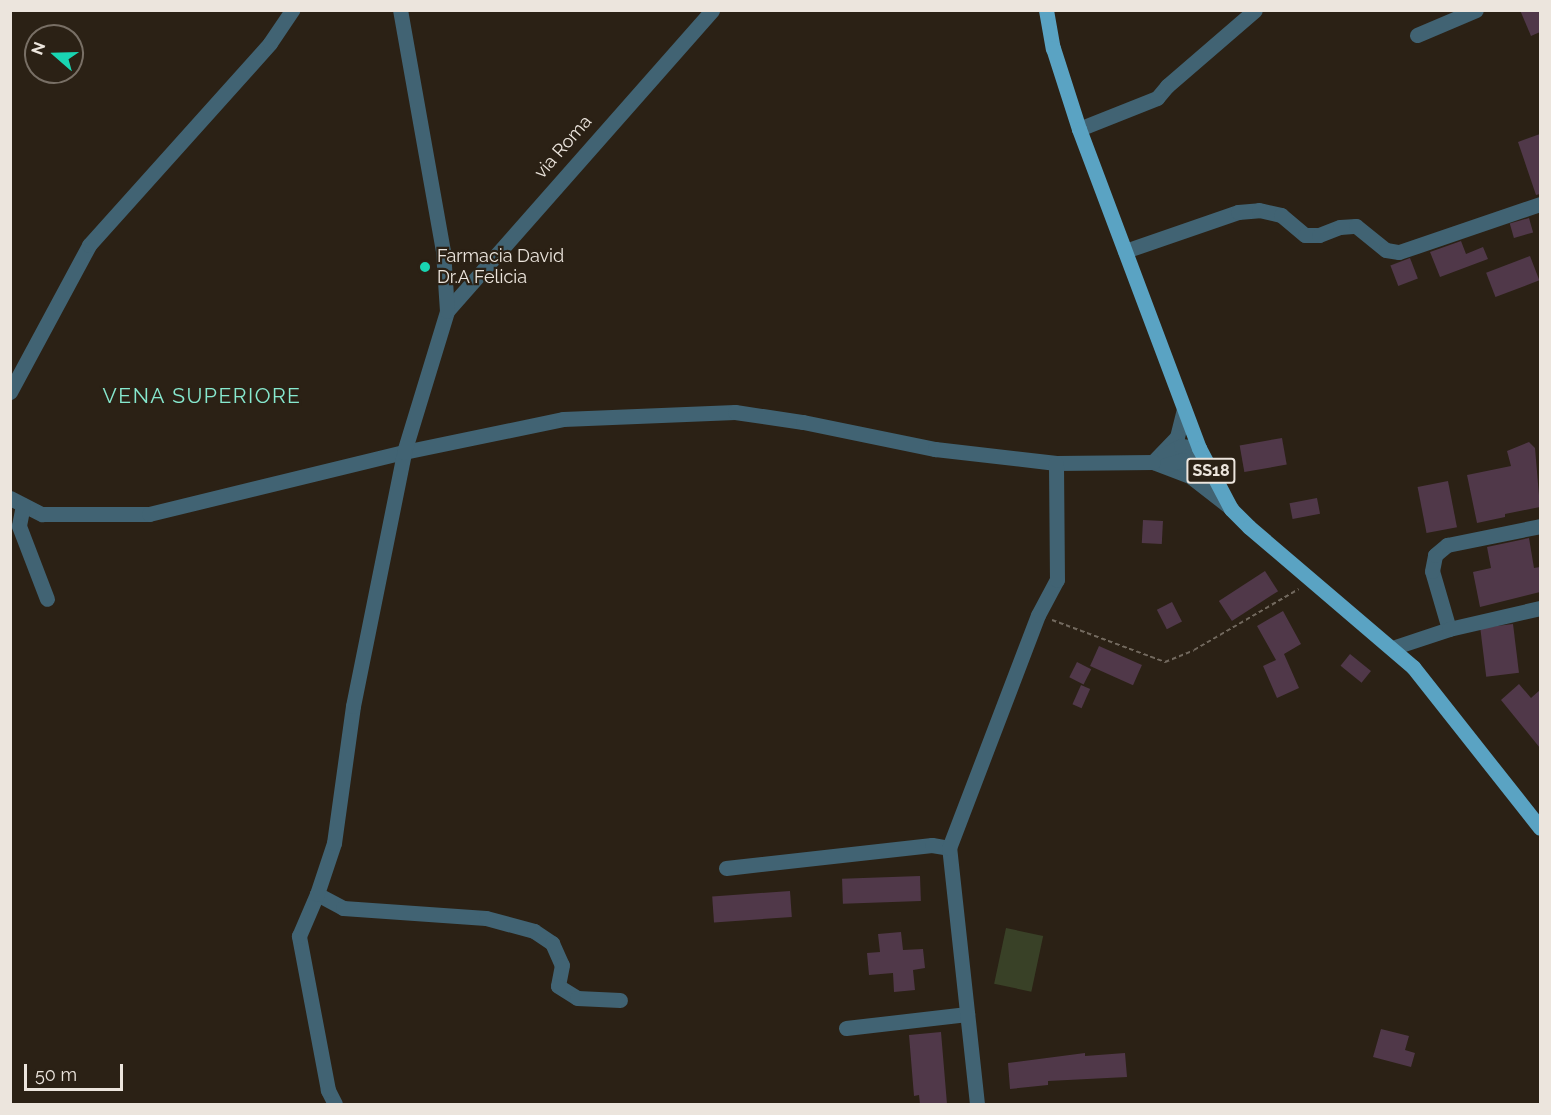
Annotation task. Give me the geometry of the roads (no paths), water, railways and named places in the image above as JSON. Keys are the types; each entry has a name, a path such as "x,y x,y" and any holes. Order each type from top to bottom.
{"main road":[{"name":"SS18","path":"1046,10 1053,48 1079,129 1199,448 1231,508 1249,528 1314,580 1413,667 1540,828"}],"street":[{"path":"10,392 89,245 270,43 292,10"},
{"path":"335,1104 325,1097 299,936 317,894 334,843 353,706 404,453 447,311 443,251 400,10"},
{"name":"via Roma","path":"447,311 712,10"},
{"path":"1079,129 1157,98 1255,10"},
{"path":"1416,35 1476,10"},
{"path":"1125,251 1238,212 1259,210 1281,215 1305,235 1319,235 1340,227 1356,226 1386,250 1399,252 1540,204"},
{"path":"1160,460 1177,437 1184,409"},
{"path":"17,502 42,514 149,514 404,453 563,419 735,412 803,422 935,449 1056,463 1183,460 1199,448"},
{"path":"1160,460 1190,476 1231,508"},
{"path":"977,1104 949,848 1038,615 1057,580 1056,463"},
{"path":"17,502 19,526 47,598"},
{"path":"1449,629 1432,571 1435,555 1447,546 1540,526"},
{"path":"1392,648 1449,629 1540,608"},
{"path":"726,868 932,845 949,848"},
{"path":"317,894 343,908 486,918 534,931 552,944 562,965 558,986 577,998 620,1000"},
{"path":"846,1028 967,1014"}],"place":[{"name":"Farmacia David Dr.A Felicia","path":"425,267"}],"district":[{"name":"VENA SUPERIORE","path":"202,396"}]}
